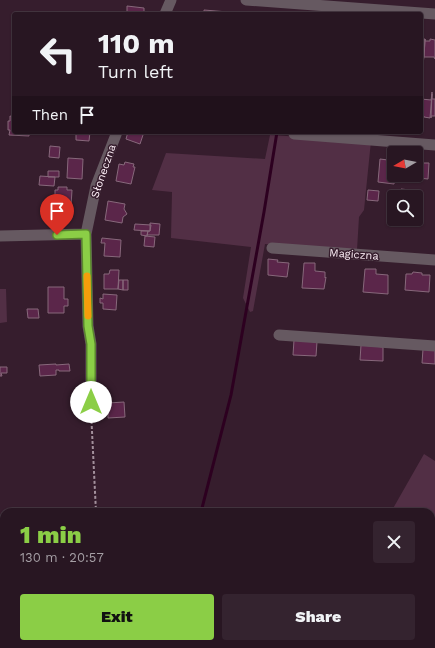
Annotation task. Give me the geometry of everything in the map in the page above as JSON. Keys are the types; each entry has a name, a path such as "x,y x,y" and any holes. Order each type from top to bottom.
{"street":[{"path":"167,12 171,0"},
{"path":"246,0 334,3 417,12"},
{"path":"423,13 435,14"},
{"name":"Słoneczna","path":"91,402 91,344 88,326 86,234 96,186 116,134"},
{"path":"294,134 435,145"},
{"path":"0,236 86,234"},
{"name":"Magiczna","path":"272,248 435,260"},
{"path":"279,335 435,346"}],"path":[{"path":"91,402 96,508"}],"shaded area":[{"path":"270,135 371,141 364,210 359,217 357,250 265,244 253,311 250,312 243,298 251,247 171,238 172,192 152,190 166,153 265,159"},
{"path":"0,289 6,289 7,322 0,323"},
{"path":"424,454 435,461 435,508 393,508"}],"building":[{"path":"127,6 144,8 144,12 127,12"},
{"path":"204,10 228,12 204,12"},
{"path":"423,39 425,39 424,57 423,63"},
{"path":"425,39 425,41 430,41 430,39 435,40 435,59 434,57 424,57"},
{"path":"432,92 432,99 435,99 435,116 431,116"},
{"path":"432,94 430,118 424,117 423,99 431,100"},
{"path":"10,116 12,116 12,134 29,134 29,136 9,135 10,130 8,130 8,121 10,121"},
{"path":"76,134 90,134 89,141 76,140"},
{"path":"127,134 143,134 140,144 126,139"},
{"path":"50,146 60,147 59,158 49,157"},
{"path":"68,158 83,159 82,179 67,178"},
{"path":"380,159 387,160 387,182 394,182 394,184 378,182"},
{"path":"125,162 134,164 133,167 135,167 131,184 116,181 119,164 124,165"},
{"path":"423,163 429,163 428,179 423,178"},
{"path":"48,171 59,171 59,177 48,177"},
{"path":"40,176 55,177 54,186 39,185"},
{"path":"58,187 67,187 67,190 72,190 71,206 55,205 55,190 58,190"},
{"path":"368,190 379,191 378,201 367,200"},
{"path":"108,201 125,204 124,209 127,214 123,217 122,223 105,220"},
{"path":"150,223 160,224 159,235 147,235 148,231 150,231"},
{"path":"135,224 151,225 150,231 134,230"},
{"path":"141,231 148,231 147,236 141,235"},
{"path":"145,236 155,237 154,247 144,246"},
{"path":"102,238 121,240 120,257 104,256 105,243 101,243"},
{"path":"268,259 278,260 277,262 289,263 287,277 268,275"},
{"path":"304,263 315,263 315,271 325,272 325,278 326,277 324,289 302,288"},
{"path":"365,269 376,269 376,274 388,275 388,294 363,292"},
{"path":"110,270 119,270 118,289 104,289 104,274 109,274"},
{"path":"413,272 422,273 422,275 430,275 429,292 405,290 406,274 412,274"},
{"path":"119,280 123,280 123,290 118,289"},
{"path":"123,280 128,280 128,290 123,290"},
{"path":"48,287 64,287 64,299 68,299 68,306 64,306 64,313 48,313"},
{"path":"103,294 117,295 116,310 103,309 103,303 100,303 100,298 103,299"},
{"path":"27,309 38,309 39,318 28,318"},
{"path":"294,340 317,342 316,356 293,355"},
{"path":"361,345 383,347 383,361 360,360"},
{"path":"423,349 435,350 435,364 422,363"},
{"path":"69,364 70,371 56,370 56,375 40,376 39,365"},
{"path":"0,367 7,367 7,373 1,373 2,376 0,376"},
{"path":"124,402 125,417 108,418 108,403"}],"waterway":[{"path":"202,508 231,395 277,134"}],"slow traffic":[{"path":"87,276 88,316"}],"route":[{"path":"57,235 86,234 88,326 91,344 91,402"}]}
